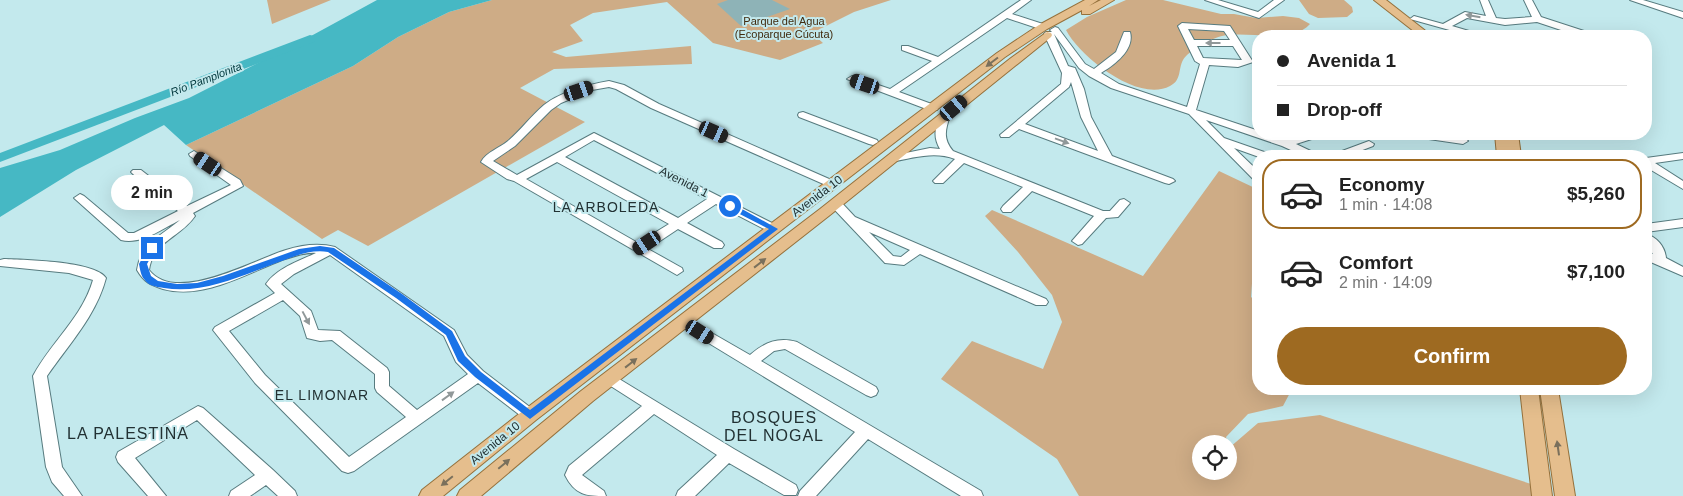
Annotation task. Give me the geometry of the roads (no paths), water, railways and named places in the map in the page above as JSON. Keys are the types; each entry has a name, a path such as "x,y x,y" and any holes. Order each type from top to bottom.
{"main road":[{"name":"Avenida 10","path":"429,496 530,415 885,142 939,112 1048,36 1093,0"},
{"name":"Avenida 10","path":"1048,36 1109,0"},
{"path":"1379,0 1421,28"},
{"path":"1391,0 1421,28"},
{"name":"Avenida 10","path":"468,496 548,427 903,150 916,139 939,112"},
{"path":"885,142 906,137 916,139"},
{"path":"885,142 896,145 903,150"},
{"path":"1531,395 1542,496"},
{"path":"1550,395 1565,496"}],"street":[{"path":"892,93 1004,14 1027,0"},
{"path":"1209,0 1258,15 1280,0"},
{"path":"1226,6 1234,0"},
{"path":"1484,0 1493,21"},
{"path":"1528,0 1538,19"},
{"path":"1634,0 1683,15"},
{"path":"1004,14 1048,36 1092,74 1115,86 1193,106 1208,108 1212,118 1252,132"},
{"path":"1446,26 1467,14 1493,21 1516,22 1538,19 1572,30"},
{"path":"1182,26 1224,27 1227,28 1237,43 1248,63 1205,62 1199,60 1182,26"},
{"path":"1421,28 1446,26 1460,30"},
{"path":"1092,74 1119,56 1126,45 1127,34"},
{"path":"1005,135 1066,85 1067,73 1048,36"},
{"path":"1048,36 1057,44 1073,74 1086,117 1107,158"},
{"path":"1190,43 1237,43"},
{"path":"905,48 938,60"},
{"path":"1193,106 1205,62"},
{"path":"852,79 939,112 940,143 949,153"},
{"path":"677,272 487,162 488,159 511,144 557,101 584,89 609,84 617,85 680,117 832,184"},
{"path":"1193,106 1238,157 1252,162"},
{"path":"802,115 885,142"},
{"path":"1018,125 1169,181"},
{"name":"Avenida 1","path":"556,157 594,136 774,229"},
{"path":"1221,139 1252,151"},
{"path":"1275,140 1300,150"},
{"path":"1286,144 1298,140"},
{"path":"1456,140 1463,141"},
{"path":"1354,150 1369,144"},
{"path":"891,159 930,151 949,153 1102,215 1114,214 1124,203"},
{"path":"80,198 127,238 136,237 237,186 236,182 194,154"},
{"path":"1652,160 1683,156"},
{"path":"518,180 556,157 718,244"},
{"path":"939,181 963,158"},
{"path":"1652,165 1683,186"},
{"path":"137,172 187,212 189,216 162,237 145,259 145,274 156,284 177,287 197,286 238,274 299,252 320,248 331,250 449,333 461,358 478,375 530,415"},
{"path":"1006,209 1030,186"},
{"path":"638,249 716,199"},
{"path":"836,204 889,260 904,261 918,248"},
{"path":"1078,241 1102,215"},
{"path":"853,220 1041,302"},
{"path":"1652,227 1683,223"},
{"path":"1652,243 1660,253 1660,260"},
{"path":"331,250 288,271 273,284 306,314 312,334 320,336 334,335 382,372 382,388 418,418"},
{"path":"1652,258 1683,272"},
{"path":"4,262 80,270 95,274 100,278 94,296 82,317 40,376 56,472 74,496"},
{"path":"284,294 220,330 260,380 348,466 478,375"},
{"path":"684,322 865,432 975,496"},
{"path":"750,363 773,344 783,343 792,346 870,391"},
{"path":"610,379 728,454 790,490"},
{"path":"598,496 575,479 575,472 654,406"},
{"path":"158,496 124,457 198,412 289,496"},
{"path":"806,496 865,432"},
{"path":"684,496 728,454"},
{"path":"236,496 267,475"}],"water":[{"path":"377,0 492,0 449,12 398,37 353,66 186,145 164,125 76,170 0,217 0,168 60,150 135,118 189,98"}],"waterway":[{"name":"Río Pamplonita","path":"0,158 310,39"}],"district":[{"name":"LA ARBOLEDA","path":"606,207"},
{"name":"EL LIMONAR","path":"322,395"},
{"name":"BOSQUES DEL NOGAL","path":"774,426"},
{"name":"LA PALESTINA","path":"128,433"}],"park label":[{"name":"Parque del Agua (Ecoparque Cúcuta)","path":"784,27"}]}
